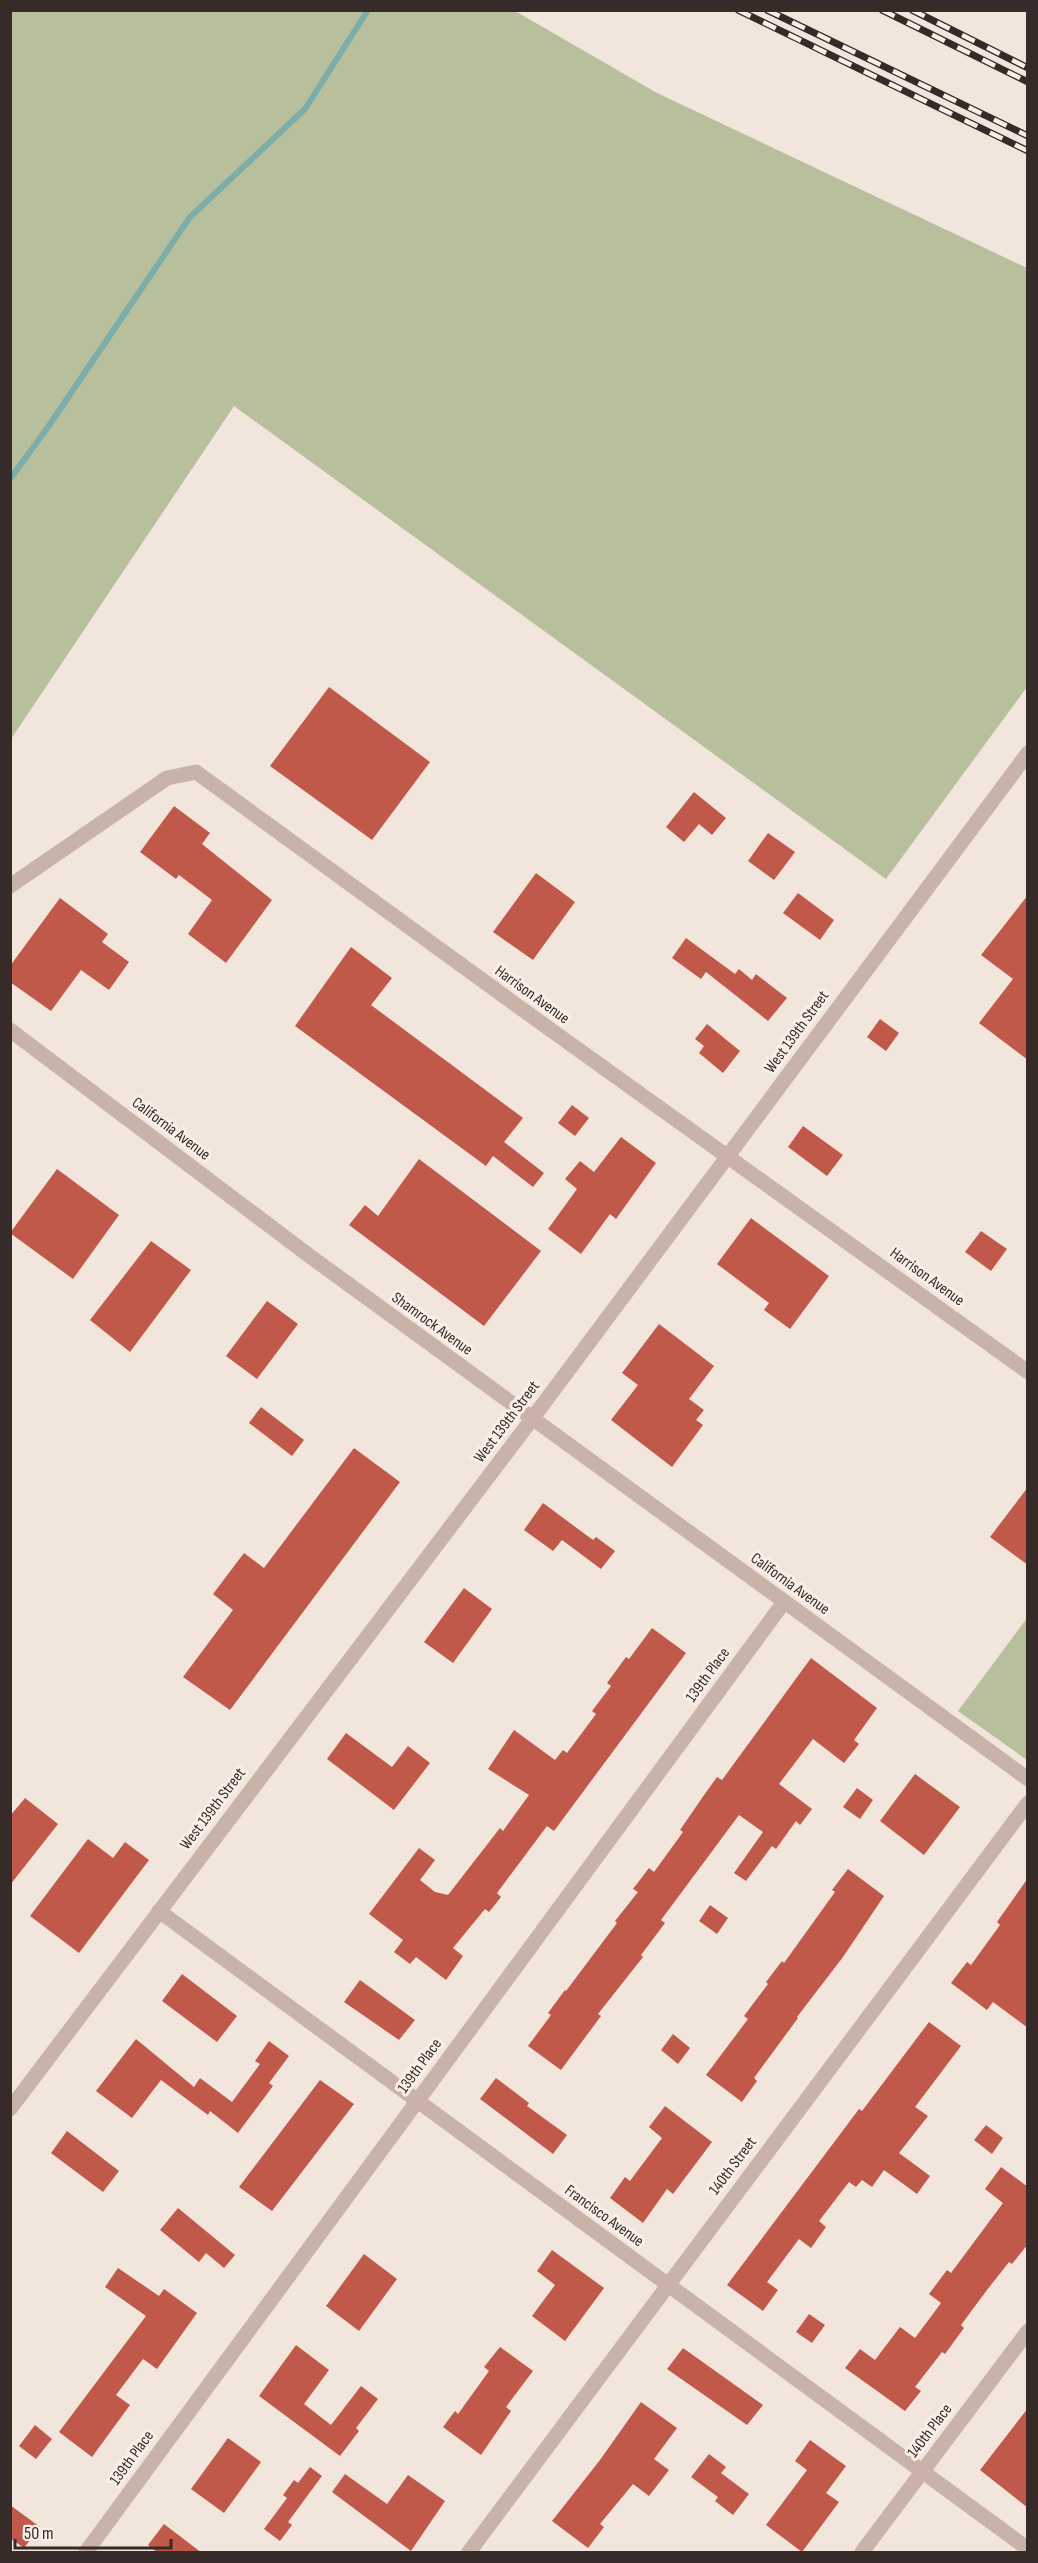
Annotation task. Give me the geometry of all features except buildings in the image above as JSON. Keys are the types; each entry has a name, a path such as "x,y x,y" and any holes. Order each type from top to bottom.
{"street":[{"name":"West 139th Street","path":"10,2109 532,1419 1028,753"},
{"name":"Harrison Avenue","path":"10,886 167,778 196,772 1028,1372"},
{"name":"California Avenue","path":"10,1030 310,1257"},
{"name":"Shamrock Avenue","path":"310,1257 532,1419"},
{"name":"California Avenue","path":"532,1419 1028,1779"},
{"name":"139th Place","path":"86,2553 784,1602"},
{"name":"140th Street","path":"470,2553 667,2284 1028,1803"},
{"name":"Francisco Avenue","path":"159,1911 416,2102 1028,2549"},
{"name":"140th Place","path":"862,2553 1028,2331"}],"green space":[{"path":"10,11 515,11 657,93 1027,268 1027,687 886,879 234,406 11,739"},
{"path":"1027,1618 1027,1760 958,1711"}],"waterway":[{"path":"10,479 48,427 190,217 305,109 368,10"}],"railway":[{"path":"738,10 1028,151"},
{"path":"767,10 1028,136"},
{"path":"882,10 1028,82"},
{"path":"912,10 1028,68"}]}
